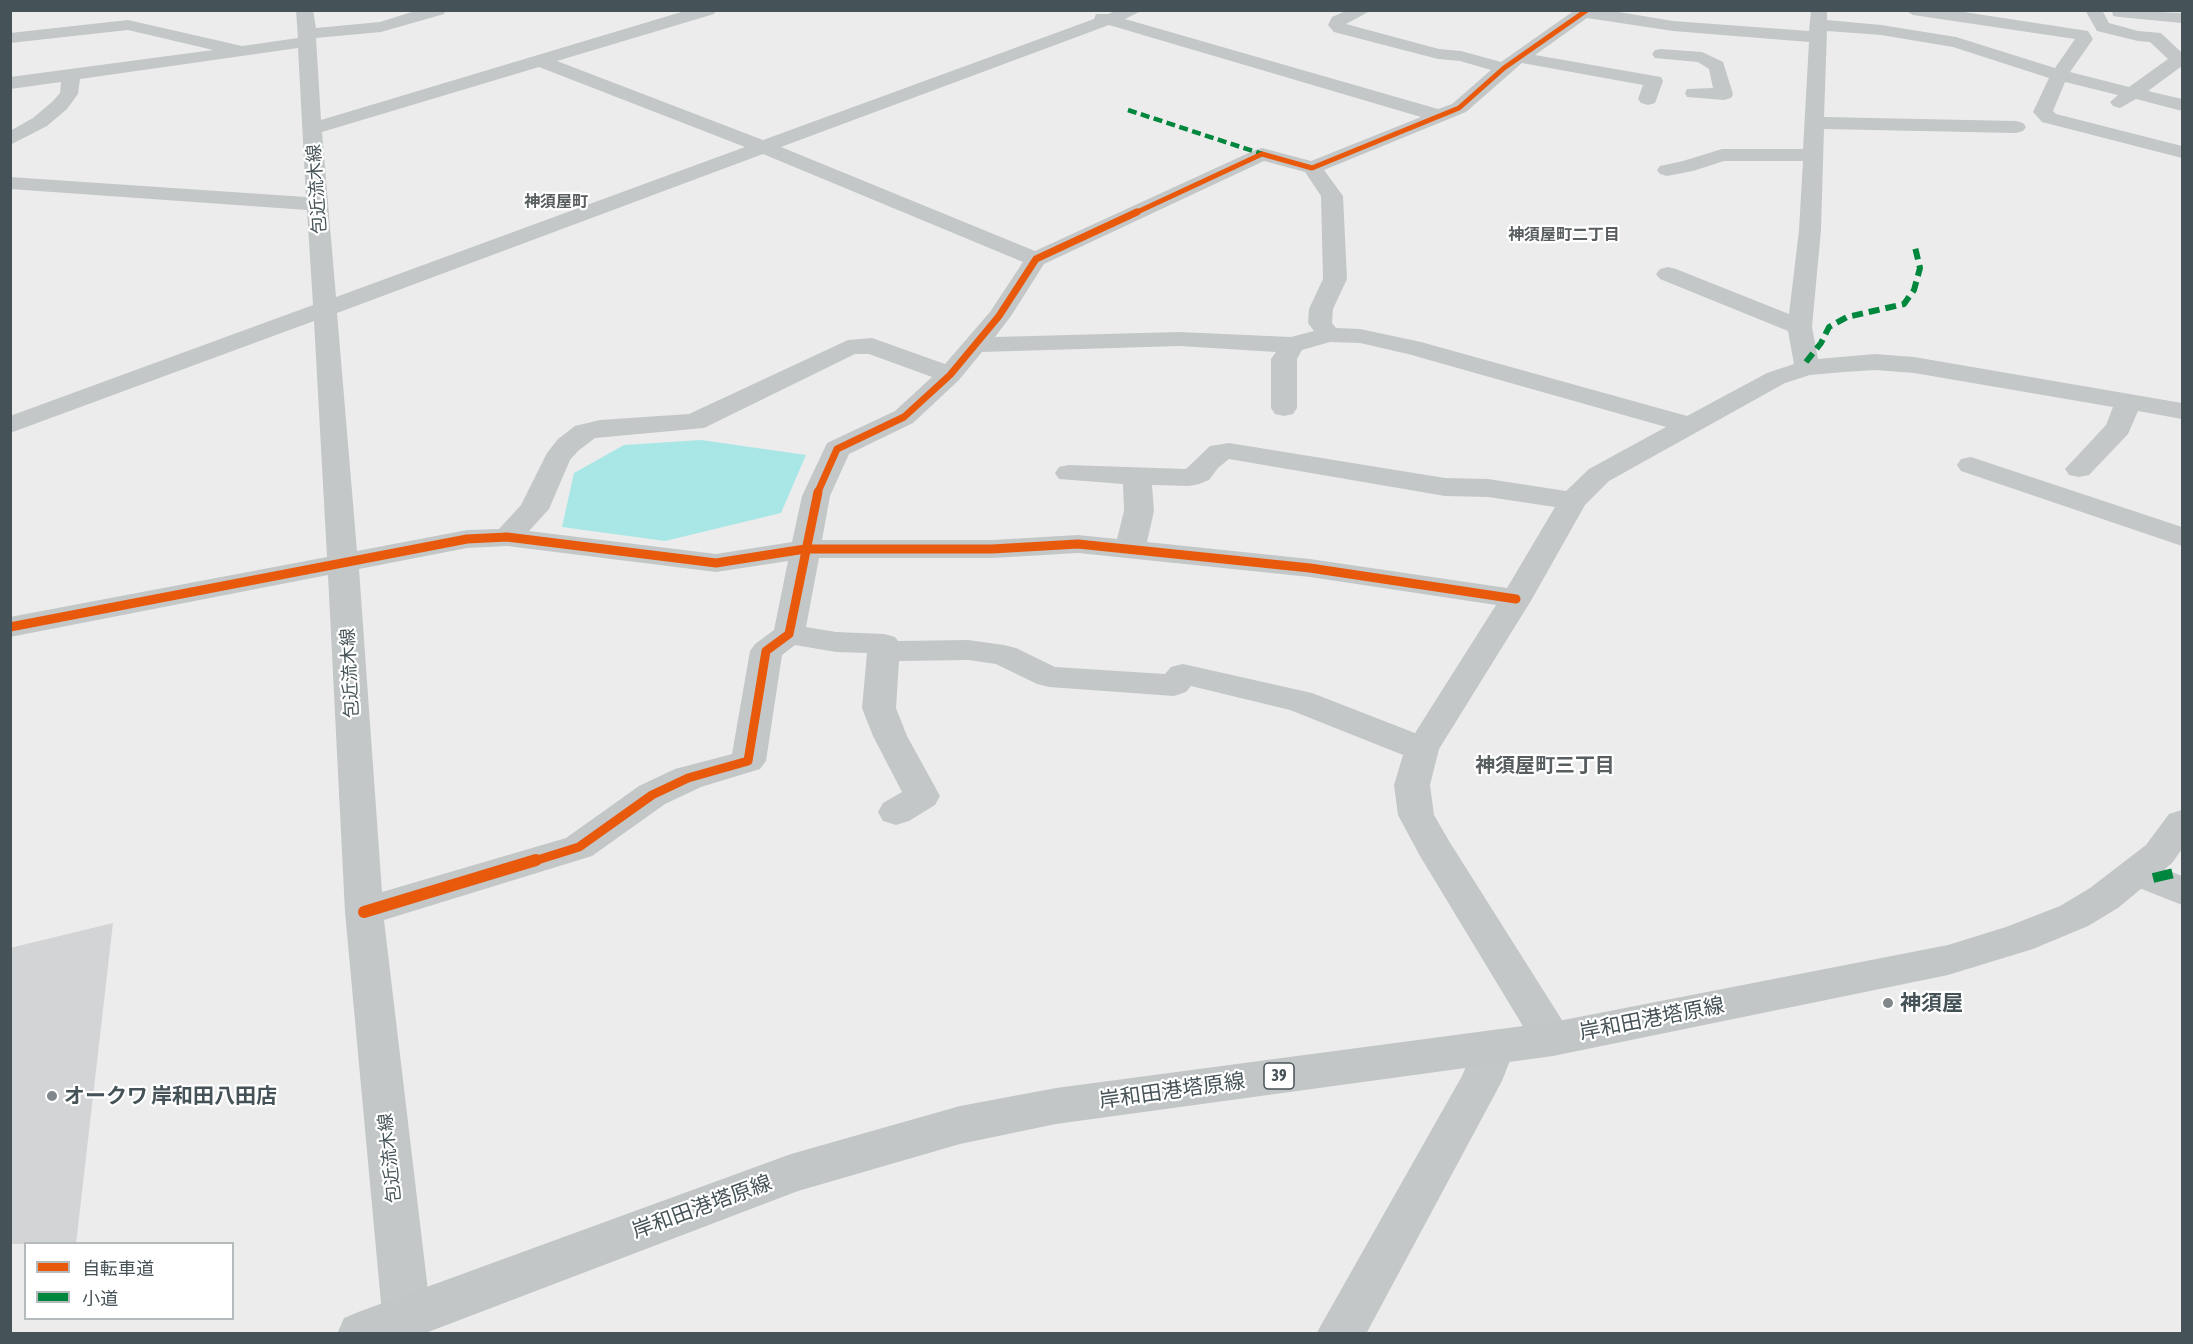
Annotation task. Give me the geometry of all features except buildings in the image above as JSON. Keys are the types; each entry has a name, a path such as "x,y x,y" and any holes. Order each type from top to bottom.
{"main road":[{"name":"岸和田港塔原線","path":"362,1334 402,1325 791,1174 949,1128 1056,1106 1553,1039 1948,960 2019,938 2074,916 2104,898 2159,854 2182,824"}],"street":[{"path":"10,100 70,84 242,51 306,29 381,27 438,10"},
{"path":"312,129 708,10"},
{"path":"1077,10 1440,116"},
{"path":"10,425 1135,10"},
{"path":"1364,10 1338,21 1337,25 1340,28 1438,54 1461,56 1504,68"},
{"path":"1823,25 1854,10"},
{"path":"1913,10 2082,35 2084,39 2059,75 2043,112 2049,118 2180,149"},
{"path":"2084,127 2179,60 2155,37 2138,36 2103,27 2092,10"},
{"path":"2106,10 2173,15"},
{"path":"364,912 579,847 652,795 688,778 748,761 766,651 789,634 816,496 837,449 904,417 950,375 999,316 1036,259 1262,154 1312,168 1440,116 1459,108 1504,68 1565,26 1586,18 1673,26 1823,25 1881,30 1956,42 2059,75 2182,105"},
{"path":"10,38 128,25 242,51"},
{"path":"1807,368 1800,327 1810,230 1814,123 1823,25"},
{"path":"1635,78 1661,49 1673,26"},
{"name":"包近流木線","path":"306,29 343,563 364,912 402,1325"},
{"path":"135,44 181,38"},
{"path":"1545,41 1568,45"},
{"path":"1661,49 1702,57 1717,66 1724,94 1694,93"},
{"path":"1522,57 1653,81 1648,99"},
{"path":"541,61 763,147 1036,259"},
{"path":"2162,72 2182,77"},
{"path":"10,83 70,84"},
{"path":"10,139 40,122 60,105 70,84"},
{"path":"1814,123 2016,127"},
{"path":"1667,170 1686,167 1722,155 1812,155"},
{"path":"1312,168 1332,196 1335,279 1321,309 1320,323 1329,335"},
{"path":"10,183 318,204"},
{"path":"1668,274 1800,327"},
{"path":"976,345 1179,339 1292,345 1329,335 1360,336 1412,347 1689,425"},
{"path":"1284,408 1284,358 1292,345"},
{"path":"507,537 534,509 557,459 568,445 585,432 600,428 694,422 848,348 860,346 872,346 950,375"},
{"path":"1553,1039 1433,846 1416,815 1412,785 1422,749 1516,599 1573,501 1599,475 1776,378 1807,368 1875,362 1914,365 2182,411"},
{"path":"2079,469 2118,429 2128,402"},
{"path":"1069,473 1189,478 1199,474 1220,452 1230,450 1445,487 1488,488 1573,501"},
{"path":"1971,465 2182,537"},
{"path":"1130,549 1139,511 1137,476"},
{"path":"10,627 467,539 507,537 716,563 805,549 992,549 1078,543 1310,568 1516,599"},
{"path":"789,634 836,642 884,644 879,708 890,736 922,796 896,812"},
{"path":"884,651 968,650 1004,655 1049,677 1174,685 1183,674 1300,701 1422,749"},
{"path":"2137,872 2182,891"},
{"path":"1340,1334 1481,1081 1494,1048"}],"water":[{"path":"701,440 806,455 781,513 665,541 562,527 574,473 624,445"}],"marked path":[{"path":"1128,110 1262,154"},
{"path":"1806,362 1821,343 1829,327 1847,317 1904,304 1914,290 1920,268 1914,243"},
{"path":"2153,878 2182,871"}],"cycle path":[{"path":"364,912 579,847 652,795 688,778 748,761 766,651 789,634 816,496 837,449 904,417 950,375 999,316 1036,259 1262,154 1312,168 1459,108 1504,68 1587,10"},
{"path":"10,627 467,539 507,537 716,563 805,549 992,549 1078,544 1310,568 1516,599"}],"place":[{"name":"神須屋","path":"1888,1003"},
{"name":"オークワ 岸和田八田店","path":"52,1096"}],"district":[{"name":"神須屋町","path":"556,202"},
{"name":"神須屋町二丁目","path":"1564,235"},
{"name":"神須屋町三丁目","path":"1545,766"}]}
